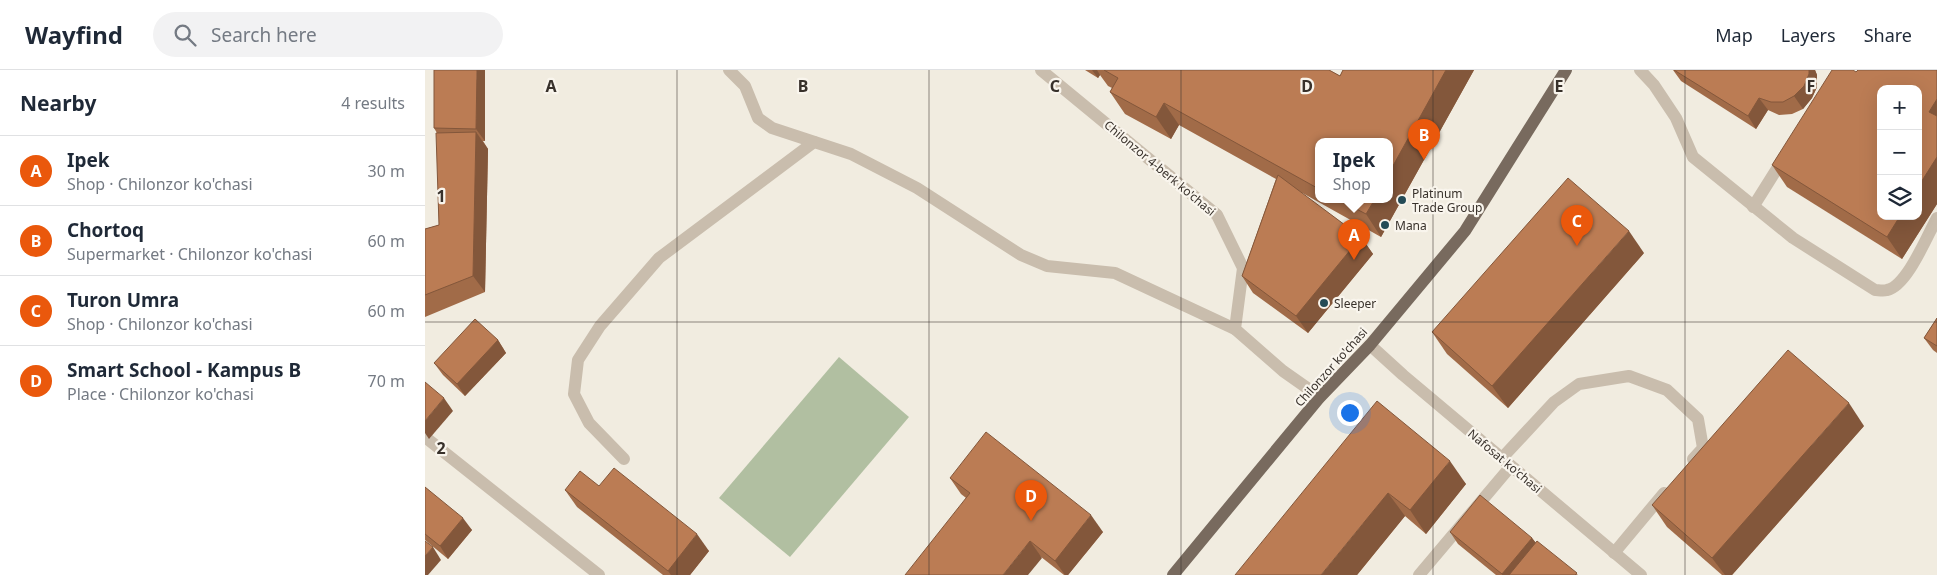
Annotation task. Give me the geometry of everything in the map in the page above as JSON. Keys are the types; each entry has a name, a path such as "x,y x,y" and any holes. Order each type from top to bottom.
{"main road":[{"name":"Chilonzor ko'chasi","path":"1173,575 1320,397 1370,345 1465,231 1566,70"}],"street":[{"path":"729,70 745,86 759,118 772,128 851,154 917,188 1030,258 1047,266 1115,274 1235,329 1283,371 1320,397"},
{"name":"Chilonzor 4-berk ko'chasi","path":"1041,70 1217,215 1243,268 1235,329"},
{"path":"1640,70 1655,85 1676,118 1693,157 1793,238 1875,290 1887,290 1899,284 1908,272 1937,218"},
{"path":"624,459 589,423 574,394 578,360 600,326 659,258 815,142"},
{"path":"1753,207 1793,143"},
{"name":"Nafosat ko'chasi","path":"1370,345 1403,375 1641,575"},
{"path":"1419,575 1554,402 1579,384 1629,376 1667,390 1698,419 1703,448 1684,470"},
{"path":"425,437 599,575"},
{"path":"1614,552 1671,485"}],"green space":[{"path":"839,357 909,417 790,557 719,498"}],"building":[{"path":"434,70 477,70 476,129 434,128"},
{"path":"1104,70 1329,70 1340,76 1343,70 1446,70 1393,166 1393,138 1315,138 1315,187 1164,103 1156,117 1110,92 1118,78"},
{"path":"1674,70 1809,70 1809,74 1804,86 1794,96 1783,102 1771,102 1759,98 1748,116"},
{"path":"1832,70 1853,70 1856,72 1858,70 1937,70 1937,99 1929,112 1937,116 1937,157 1922,181 1922,85 1877,85 1877,220 1898,220 1887,237 1772,165"},
{"path":"476,132 473,276 425,295 425,229 439,225 436,133"},
{"path":"1278,175 1361,237 1296,316 1242,276"},
{"path":"1568,178 1629,231 1492,386 1432,332"},
{"path":"1345,203 1373,203 1366,214"},
{"path":"1937,318 1937,346 1924,338"},
{"path":"475,319 498,340 457,384 434,363"},
{"path":"1788,350 1849,403 1712,558 1652,505"},
{"path":"425,382 444,398 425,421"},
{"path":"1377,401 1450,461 1410,510 1388,493 1321,575 1235,575"},
{"path":"986,432 1091,515 1055,561 1030,541 1003,575 905,575 970,493 950,478"},
{"path":"614,468 697,534 668,571 565,490 580,471 599,486"},
{"path":"425,487 463,518 440,546 425,534"},
{"path":"1480,495 1532,538 1502,574 1450,532"},
{"path":"425,541 433,547 425,556"},
{"path":"1537,541 1577,573 1575,575 1509,575"}],"place":[{"name":"Chortoq","path":"1424,160"},
{"name":"Platinum Trade Group","path":"1402,200"},
{"name":"Mana","path":"1385,225"},
{"name":"Turon Umra","path":"1577,246"},
{"name":"Ipek","path":"1354,260"},
{"name":"Sleeper","path":"1324,303"},
{"name":"Smart School - Kampus B","path":"1031,521"}]}
